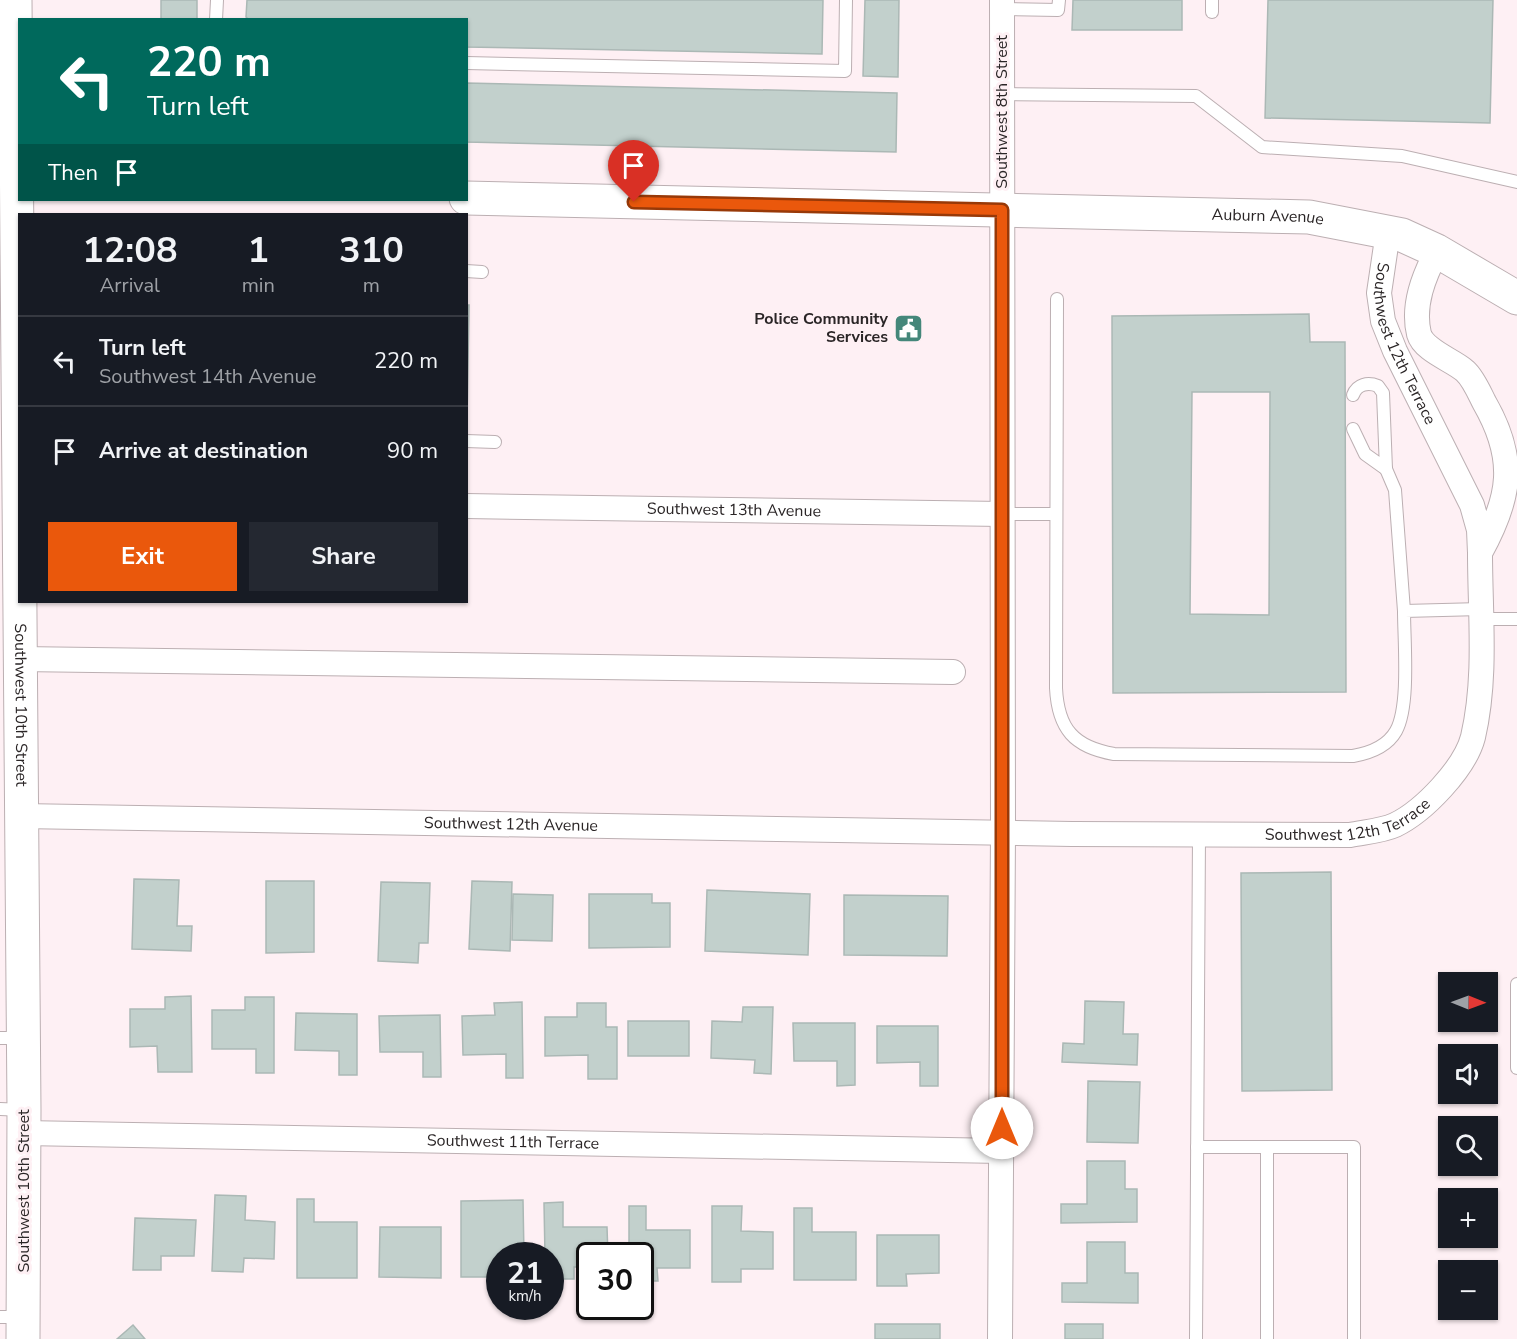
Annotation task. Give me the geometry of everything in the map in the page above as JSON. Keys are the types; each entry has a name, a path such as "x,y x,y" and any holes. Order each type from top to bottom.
{"street":[{"name":"Southwest 10th Street","path":"15,0 12,188 18,580"},
{"name":"Southwest 8th Street","path":"1000,1339 1003,832 1002,4"},
{"name":"Auburn Avenue","path":"468,198 1309,218 1388,232 1437,251 1517,298"},
{"name":"Southwest 12th Terrace","path":"1003,832 1198,836 1350,835 1395,825 1433,797 1459,766 1473,739 1481,675 1479,530 1473,505 1395,351 1383,321 1379,293 1388,232"},
{"name":"Southwest 12th Terrace","path":"1437,251 1416,306 1420,336 1435,351 1467,372 1490,413 1508,465 1505,494 1493,529 1480,553"},
{"name":"Southwest 13th Avenue","path":"468,506 1002,514"},
{"name":"Southwest 10th Street","path":"15,1324 16,1118 12,1038 21,816 19,603"},
{"path":"20,659 953,672"},
{"name":"Southwest 12th Avenue","path":"21,816 1003,832"},
{"name":"Southwest 11th Terrace","path":"16,1118 1001,1151"}],"lane":[{"path":"216,18 217,0"},
{"path":"468,63 845,71 846,0"},
{"path":"1002,4 1058,10 1059,0"},
{"path":"1002,94 1196,96 1263,147 1402,156 1517,182"},
{"path":"468,271 482,272"},
{"path":"1057,299 1055,514 1057,709 1064,726 1078,741 1094,750 1126,754 1353,756 1368,753 1383,745 1396,732 1403,711 1404,610 1395,490 1386,469 1383,393 1378,386 1363,384 1353,395"},
{"path":"1353,429 1365,454 1386,469"},
{"path":"468,441 495,442"},
{"path":"1002,514 1055,514"},
{"path":"1404,610 1481,614 1517,619"},
{"path":"1196,1339 1198,836"},
{"path":"1517,984 1517,1068"},
{"path":"1197,1147 1354,1147 1354,1339"},
{"path":"1267,1147 1267,1339"}],"building":[{"path":"161,0 197,0 197,18 161,18"},
{"path":"247,0 823,0 822,54 468,47 468,18 246,17"},
{"path":"865,0 899,0 898,77 863,76"},
{"path":"1073,0 1182,0 1182,30 1072,30"},
{"path":"1268,0 1493,0 1490,123 1265,118"},
{"path":"468,83 897,93 896,152 468,142"},
{"path":"468,305 469,305 468,362"},
{"path":"1309,314 1310,342 1345,342 1346,692 1113,693 1112,316","holes":["1192,392 1270,392 1269,615 1190,614"]},
{"path":"1331,872 1332,1090 1242,1091 1241,873"},
{"path":"134,879 179,880 177,926 192,926 191,951 132,949"},
{"path":"266,881 314,881 314,952 266,953"},
{"path":"472,881 512,882 510,951 469,949"},
{"path":"381,882 430,883 428,943 419,943 418,963 378,961"},
{"path":"707,890 810,894 808,955 705,951"},
{"path":"513,894 553,895 552,941 512,940"},
{"path":"589,894 652,894 652,903 670,903 670,947 589,948"},
{"path":"844,895 948,896 947,956 844,955"},
{"path":"191,996 192,1072 158,1072 157,1046 130,1047 130,1009 165,1009 165,997"},
{"path":"245,997 274,997 274,1073 256,1073 256,1049 212,1049 212,1010 245,1010"},
{"path":"1085,1001 1124,1002 1123,1034 1138,1034 1137,1065 1062,1062 1063,1043 1084,1044"},
{"path":"522,1002 523,1078 506,1078 506,1054 463,1055 462,1016 495,1015 494,1003"},
{"path":"577,1003 606,1003 606,1027 617,1027 617,1079 588,1079 588,1055 545,1056 545,1017 577,1017"},
{"path":"743,1007 773,1007 771,1074 754,1073 755,1060 711,1058 712,1021 742,1022"},
{"path":"296,1013 357,1014 357,1075 339,1075 339,1051 295,1050"},
{"path":"440,1015 441,1077 423,1077 423,1052 380,1052 379,1016"},
{"path":"628,1021 689,1021 689,1056 628,1056"},
{"path":"793,1023 855,1023 855,1085 837,1086 837,1061 794,1061"},
{"path":"877,1026 938,1026 938,1086 920,1086 920,1062 877,1063"},
{"path":"1088,1081 1140,1082 1138,1143 1087,1142"},
{"path":"1087,1161 1125,1161 1125,1189 1137,1189 1137,1222 1061,1223 1061,1204 1087,1204"},
{"path":"215,1195 246,1196 245,1220 275,1222 274,1259 244,1258 243,1272 212,1271"},
{"path":"297,1199 314,1199 314,1222 357,1222 357,1278 297,1278"},
{"path":"523,1200 524,1242 486,1242 486,1277 461,1277 461,1201"},
{"path":"563,1202 563,1227 607,1227 608,1242 576,1242 574,1279 564,1279 564,1242 545,1242 544,1203"},
{"path":"629,1206 646,1206 646,1230 690,1230 690,1268 657,1268 658,1281 654,1281 654,1242 629,1242"},
{"path":"712,1206 742,1206 741,1231 773,1232 773,1269 741,1269 741,1282 712,1282"},
{"path":"794,1208 812,1208 812,1232 856,1232 856,1280 794,1280"},
{"path":"135,1218 196,1220 194,1256 161,1256 161,1270 133,1270"},
{"path":"380,1227 441,1227 441,1278 379,1277"},
{"path":"877,1235 939,1235 939,1273 906,1274 907,1286 877,1286"},
{"path":"1087,1242 1125,1242 1125,1273 1138,1273 1138,1303 1062,1302 1062,1283 1087,1283"},
{"path":"875,1324 940,1324 940,1339 875,1339"},
{"path":"1065,1324 1103,1324 1103,1339 1065,1339"},
{"path":"133,1325 145,1339 117,1339"}],"place":[{"name":"Police Community Services","path":"909,328"}],"route":[{"path":"634,202 1002,210 1002,1128"}]}
